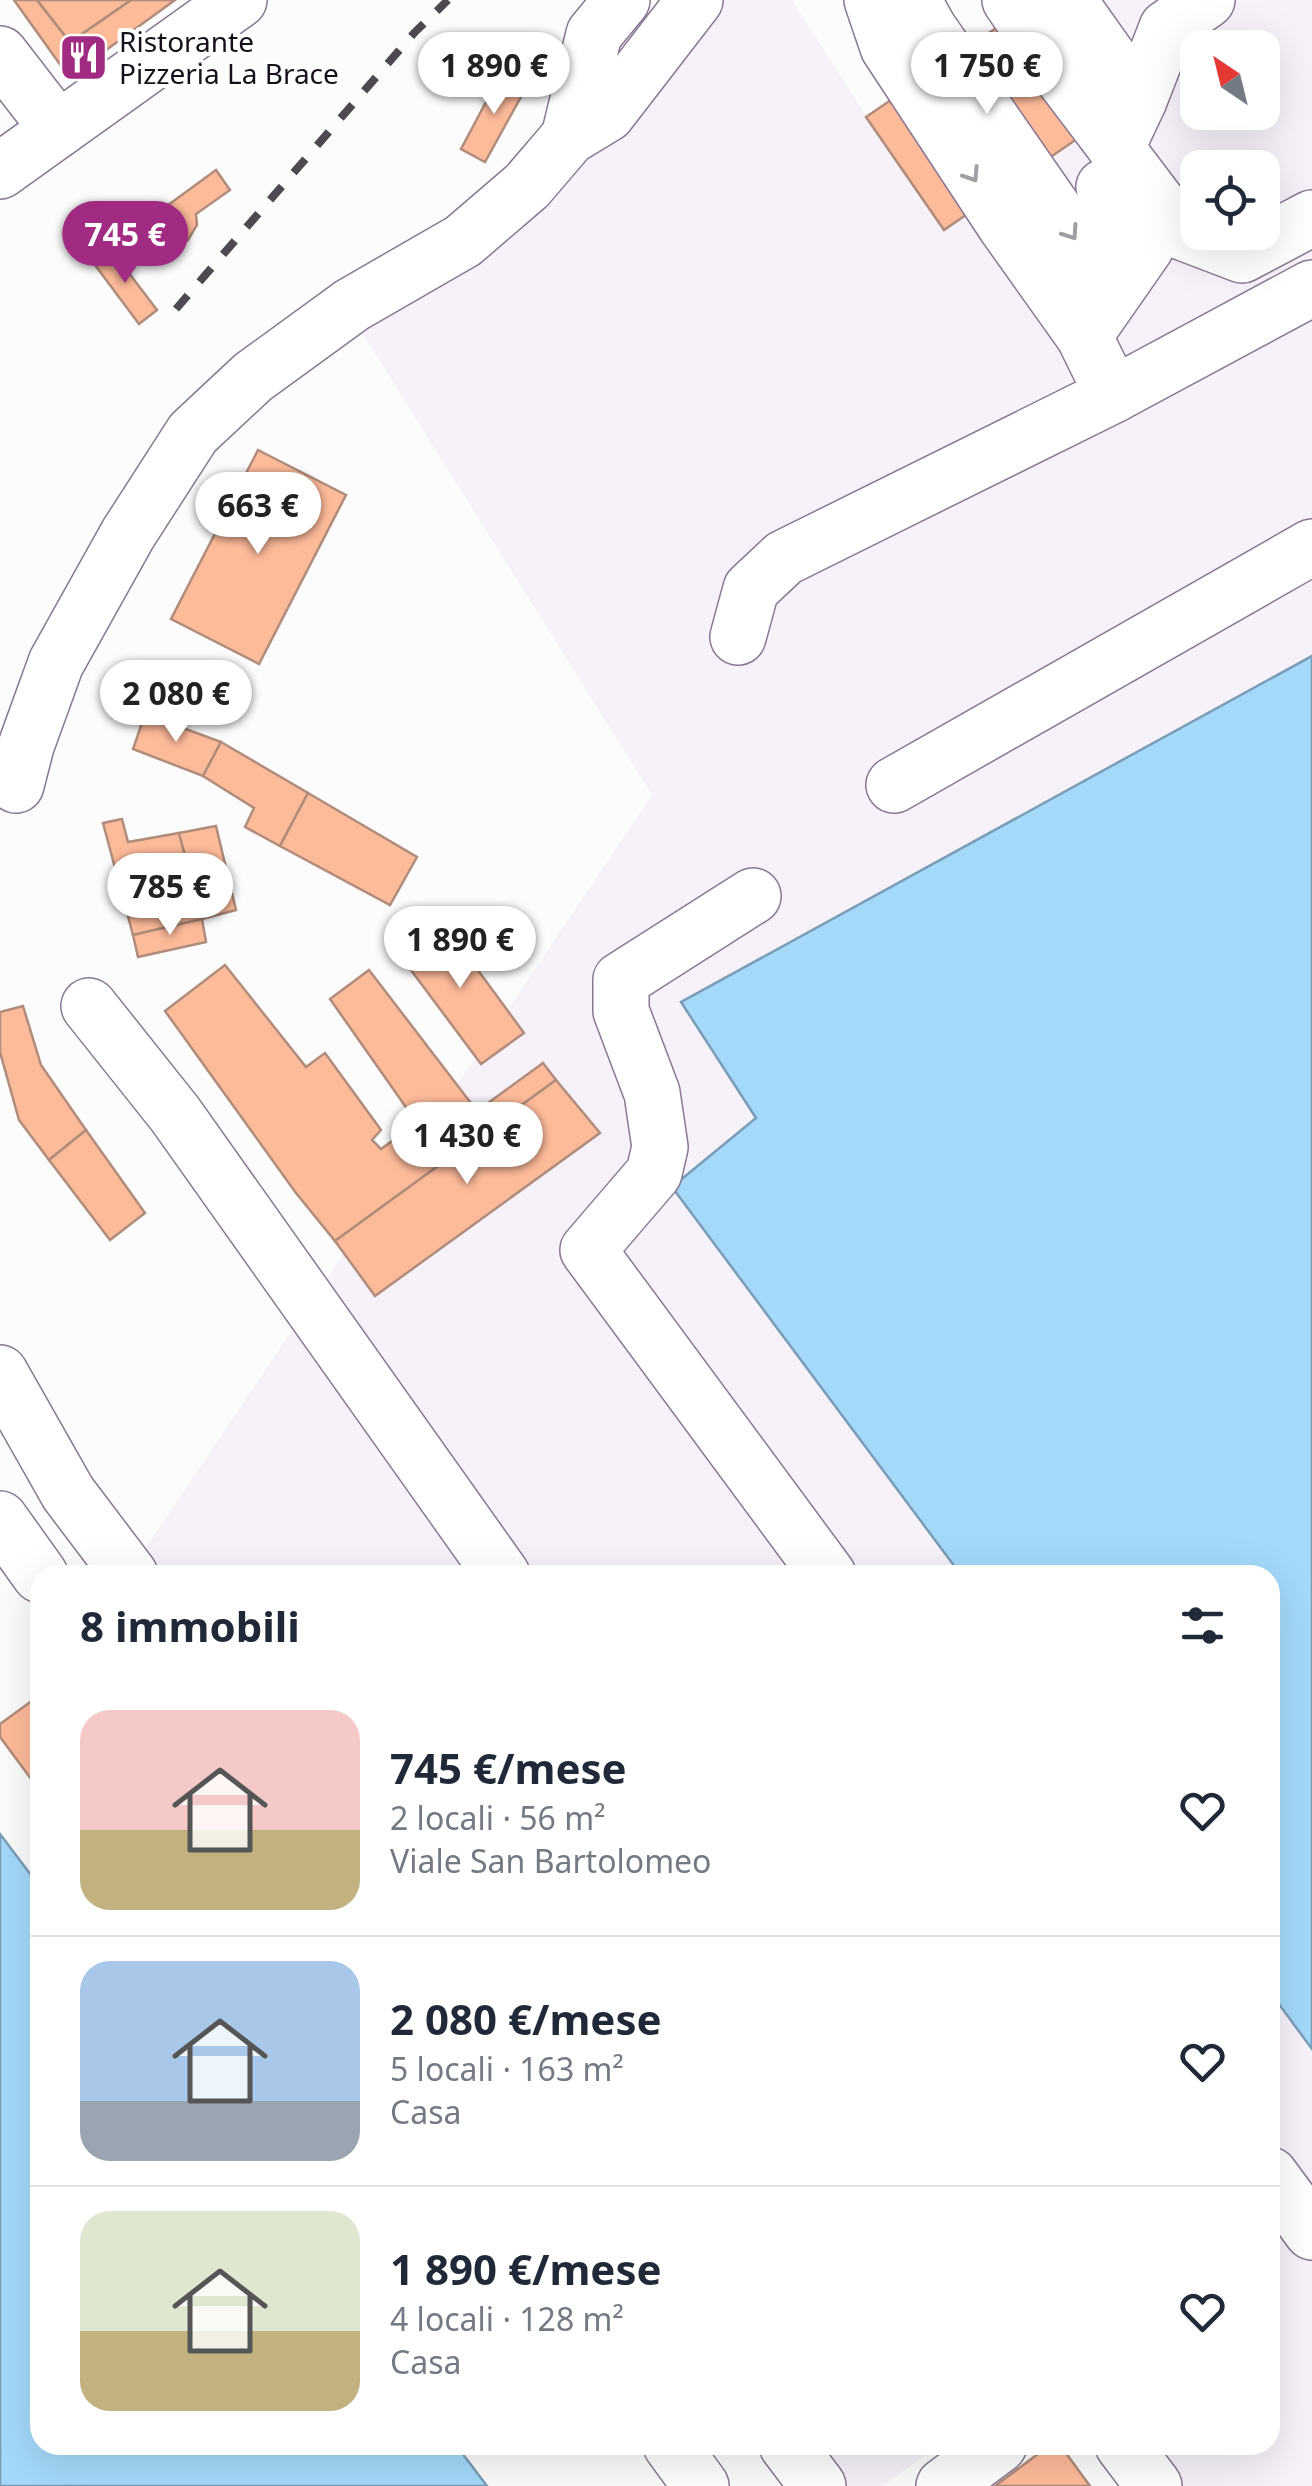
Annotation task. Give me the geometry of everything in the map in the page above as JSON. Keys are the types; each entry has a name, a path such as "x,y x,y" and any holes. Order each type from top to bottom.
{"main road":[{"path":"0,171 239,0"},
{"path":"569,137 594,34 622,0"},
{"path":"16,785 56,663 128,534 193,433 252,376 329,321 463,241 528,186 569,137 607,114 695,0"},
{"path":"872,0 888,47 1005,225 1084,336 1114,396"},
{"path":"913,0 929,29 1101,277 1084,336"},
{"path":"974,0 1146,246 1084,336"},
{"path":"1010,0 1063,78 1179,231 1242,255 1312,218"},
{"path":"1068,0 1140,100"},
{"path":"1116,148 1140,100 1167,28 1207,0"},
{"path":"0,54 58,130"},
{"path":"738,637 750,589 784,558 1114,396 1312,288"},
{"path":"894,785 1312,548"},
{"path":"754,896 621,980 621,1011 652,1093 660,1147 654,1173 588,1250 821,1565"},
{"path":"88,1006 175,1114 495,1565"},
{"path":"0,1373 68,1493 122,1565"},
{"path":"0,1519 33,1565"},
{"path":"1280,2189 1312,2232"},
{"path":"678,2455 701,2486"},
{"path":"795,2455 818,2486"},
{"path":"944,2486 986,2455"},
{"path":"1130,2455 1154,2486"}],"shaded area":[{"path":"711,0 792,0 867,117 1030,5 1028,0 1312,0 1312,656 682,1003 756,1118 673,1187 954,1565 134,1565 652,795 354,320"},
{"path":"1280,2006 1312,2049 1312,2486 1127,2486 1104,2455 1280,2455"},
{"path":"781,2455 926,2455 882,2486 804,2486"}],"water":[{"path":"1312,656 1312,2049 1280,2006 1280,1565 954,1565 672,1187 756,1118 681,1002"},
{"path":"0,1834 30,1874 30,2455 464,2455 487,2486 0,2486"}],"building":[{"path":"14,0 37,0 70,42 131,0 175,0 69,77"},
{"path":"37,0 131,0 70,42"},
{"path":"1031,4 1109,117 944,230 866,117"},
{"path":"502,72 527,86 485,162 461,149"},
{"path":"216,170 230,190 196,214 197,225 188,240 161,259 138,227"},
{"path":"110,248 157,310 139,324 92,261"},
{"path":"258,450 346,495 259,664 171,619"},
{"path":"145,714 221,742 203,776 133,749"},
{"path":"221,742 308,793 280,846 245,827 254,808 203,776"},
{"path":"308,793 417,857 390,905 280,846"},
{"path":"122,819 128,842 179,833 202,919 133,935 103,823"},
{"path":"216,826 236,910 202,919 179,833"},
{"path":"439,917 524,1033 481,1064 396,950"},
{"path":"202,919 206,942 138,957 133,935"},
{"path":"225,965 306,1067 325,1053 381,1130 372,1140 381,1149 417,1123 330,999 369,970 477,1111 543,1063 556,1080 335,1241 165,1011"},
{"path":"23,1006 41,1065 86,1130 49,1160 19,1120 0,1052 0,1012"},
{"path":"556,1080 600,1133 375,1296 335,1241"},
{"path":"86,1130 145,1213 110,1240 49,1160"},
{"path":"30,1702 30,1778 0,1737 0,1724"},
{"path":"1037,2455 1067,2455 1090,2486 995,2486"}],"railway":[{"path":"176,309 415,32 448,0"}],"place":[{"name":"Ristorante Pizzeria La Brace","path":"84,58"}]}
